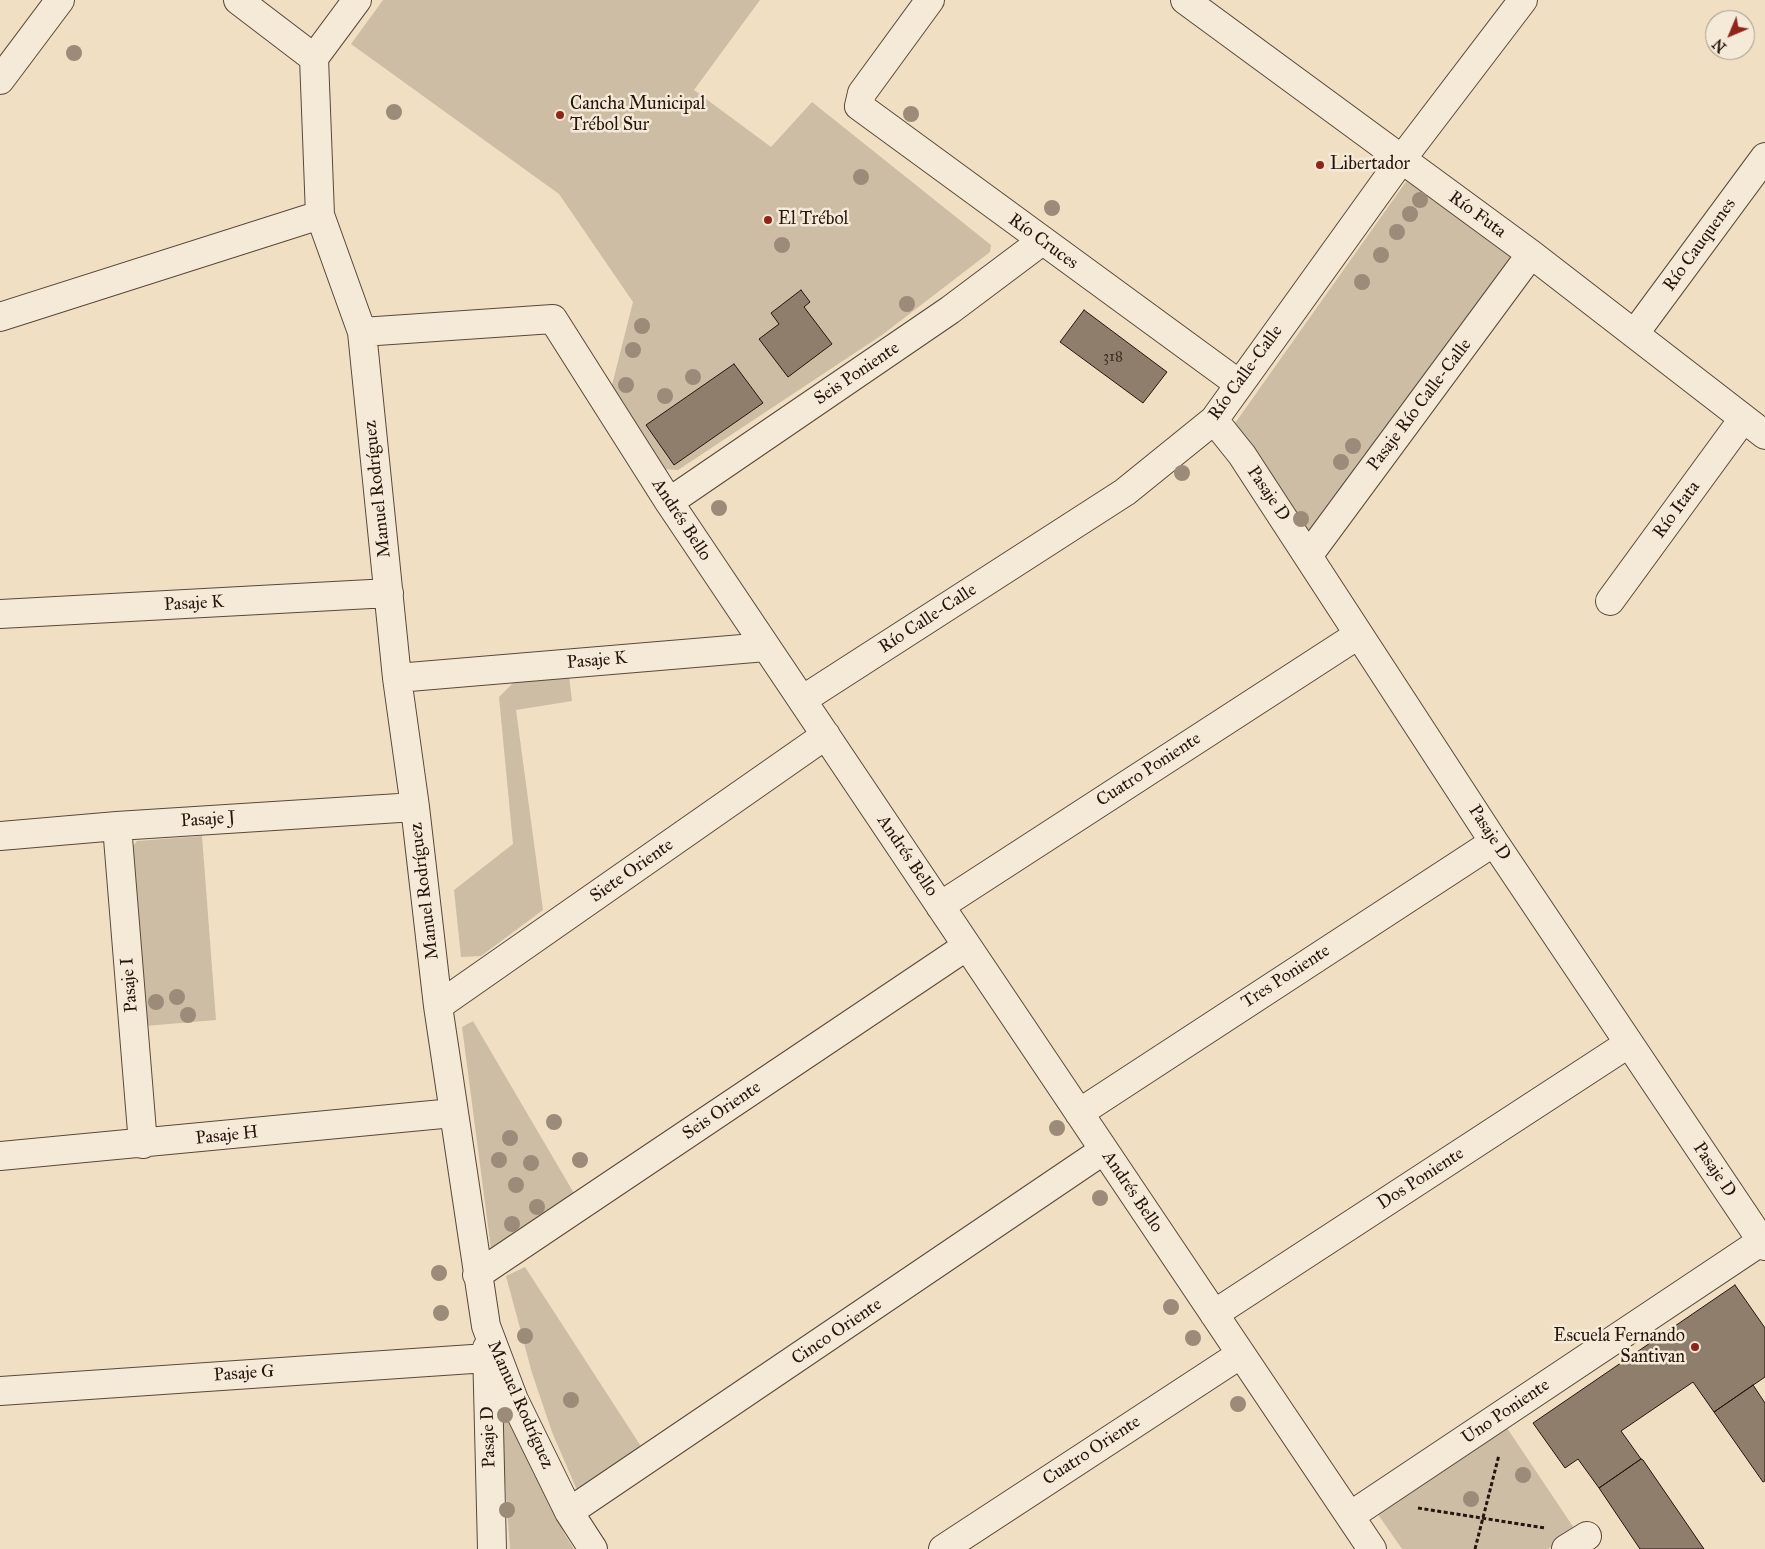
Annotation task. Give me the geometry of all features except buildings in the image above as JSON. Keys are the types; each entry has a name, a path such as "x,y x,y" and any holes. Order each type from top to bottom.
{"street":[{"path":"0,80 60,0"},
{"path":"238,0 314,58 357,0"},
{"name":"Río Cruces","path":"930,0 862,93 859,106 1239,384"},
{"name":"Río Futa","path":"1186,0 1531,254 1754,427"},
{"name":"Río Calle-Calle","path":"802,700 1125,492 1214,420 1401,160 1523,0"},
{"name":"Manuel Rodríguez","path":"314,58 320,215 362,332 398,678 438,1006 486,1326 514,1400 569,1512 593,1549"},
{"name":"Río Cauquenes","path":"1635,333 1765,156"},
{"path":"0,317 320,215"},
{"name":"Seis Poniente","path":"669,502 950,310 1042,241"},
{"name":"Pasaje Río Calle-Calle","path":"1308,556 1531,254"},
{"name":"Andrés Bello","path":"362,332 553,319 669,502 1372,1549"},
{"name":"Pasaje D","path":"1214,420 1242,455 1494,842 1764,1244"},
{"name":"Río Itata","path":"1610,601 1754,427"},
{"name":"Pasaje K","path":"0,614 389,594"},
{"name":"Cuatro Poniente","path":"940,906 1358,635"},
{"name":"Pasaje K","path":"398,678 766,647"},
{"name":"Siete Oriente","path":"438,1006 826,735"},
{"name":"Pasaje J","path":"0,836 117,826 415,807"},
{"name":"Pasaje I","path":"117,826 143,1144"},
{"name":"Tres Poniente","path":"1079,1113 1494,842"},
{"name":"Seis Oriente","path":"477,1275 967,946"},
{"name":"Dos Poniente","path":"1214,1314 1628,1044"},
{"name":"Pasaje H","path":"0,1156 143,1144 453,1113"},
{"name":"Cinco Oriente","path":"569,1512 1104,1150"},
{"name":"Uno Poniente","path":"1350,1516 1511,1408 1764,1244"},
{"name":"Pasaje D","path":"486,1326 492,1549"},
{"name":"Cuatro Oriente","path":"943,1549 1241,1354"},
{"name":"Pasaje G","path":"0,1391 487,1358"}],"path":[{"path":"1475,1549 1511,1408"},
{"path":"1373,1501 1483,1518 1568,1538"}],"shaded area":[{"name":"El Trébol","path":"383,0 760,0 694,90 771,147 812,102 991,245 990,252 882,335 678,470 663,469 611,389 633,302 559,194 351,44"},
{"path":"1410,176 1515,257 1306,534 1233,426"},
{"path":"569,676 572,701 516,710 543,910 481,956 461,957 454,890 513,844 499,697 514,682"},
{"path":"202,836 216,1020 145,1026 130,850 137,841"},
{"path":"473,1021 575,1195 491,1249 462,1027"},
{"path":"525,1267 644,1451 577,1490 552,1432 532,1373 506,1276"},
{"path":"499,1401 505,1401 564,1533 574,1549 510,1549"},
{"path":"1505,1425 1576,1531 1548,1549 1402,1549 1377,1513"}],"place":[{"name":"Cancha Municipal Trébol Sur","path":"560,115"},
{"name":"Libertador","path":"1320,165"},
{"name":"El Trébol","path":"768,220"},
{"name":"Escuela Fernando Santivan","path":"1695,1347"}]}
